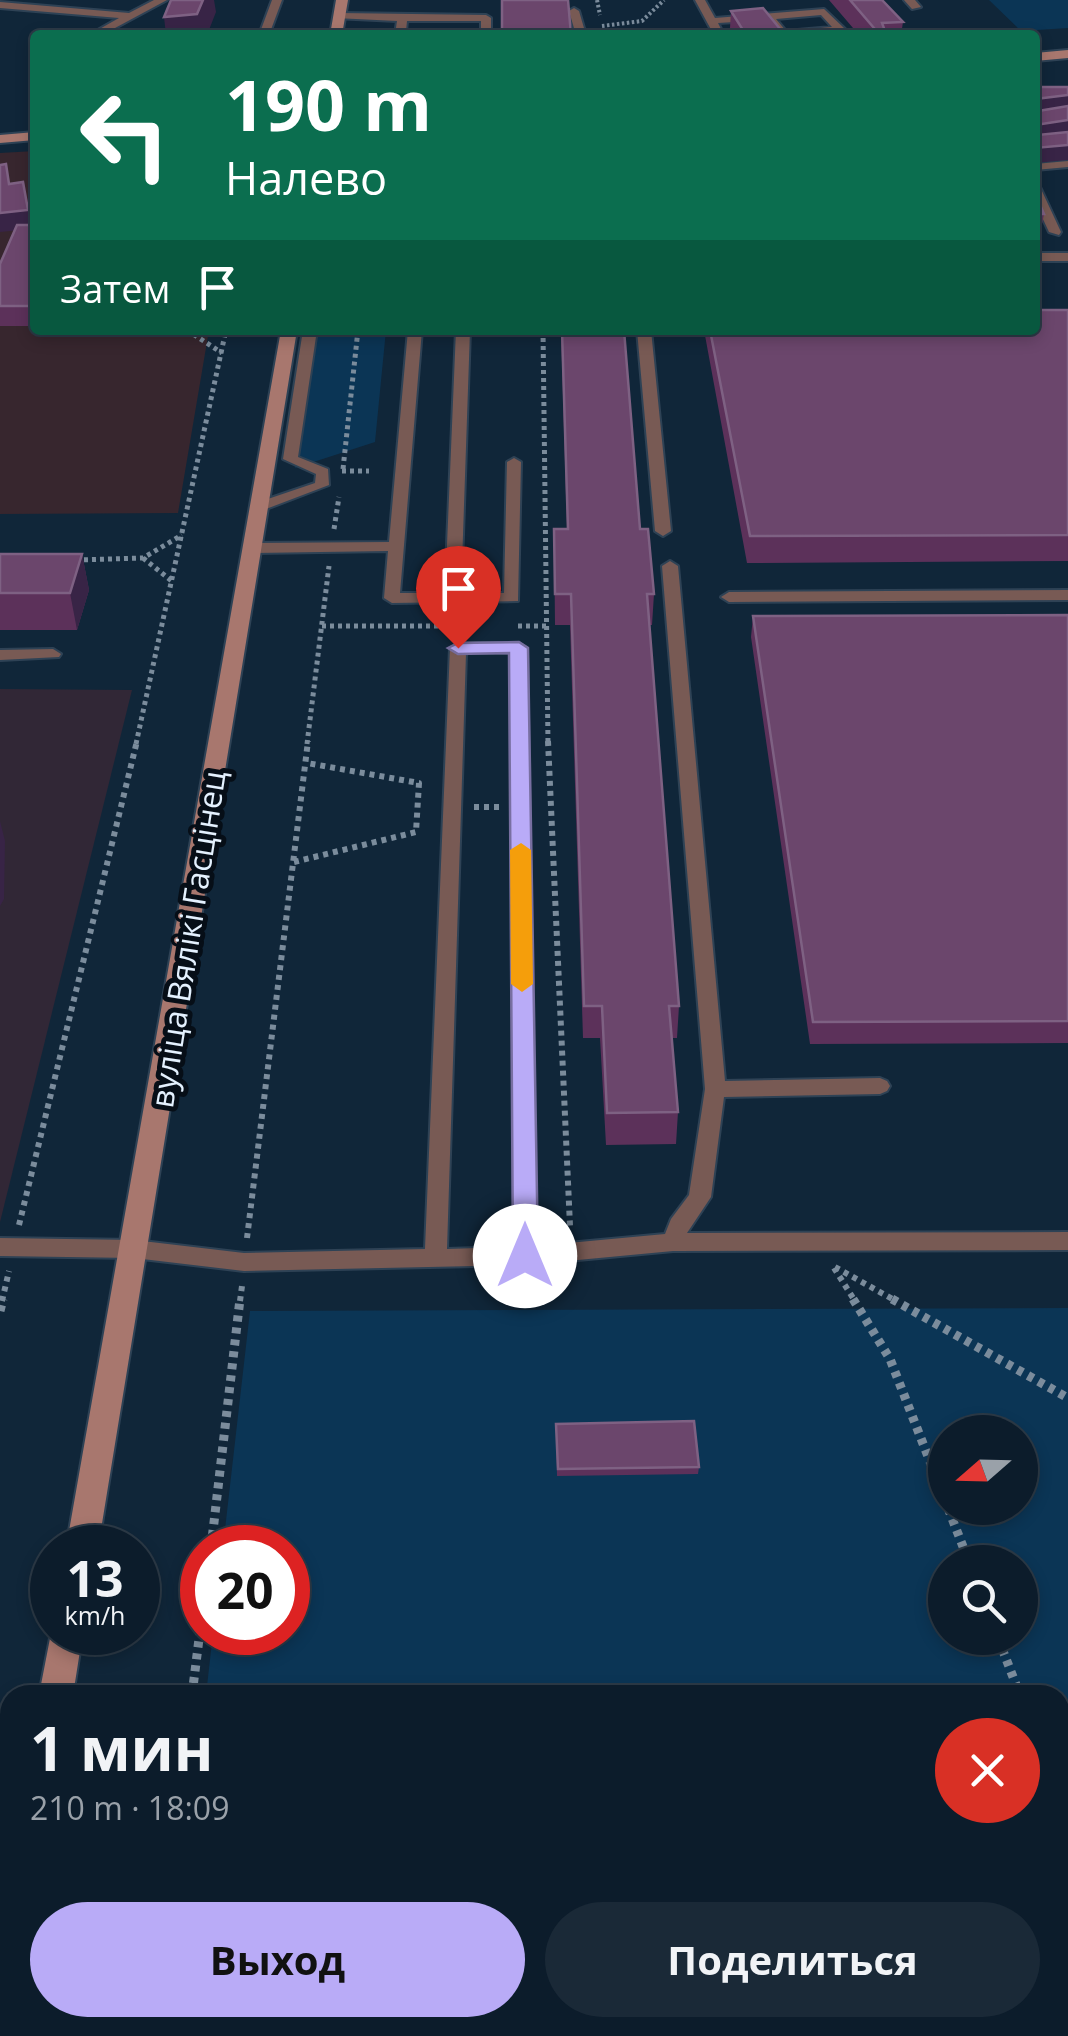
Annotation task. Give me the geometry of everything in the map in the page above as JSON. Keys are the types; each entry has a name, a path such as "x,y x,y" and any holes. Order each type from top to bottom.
{"main road":[{"path":"337,30 342,0"},
{"path":"1040,57 1068,54"},
{"path":"0,139 30,136"},
{"name":"вуліца Вялікі Гасцінец","path":"86,1525 288,335"},
{"path":"58,1685 63,1655"}],"lane":[{"path":"63,10 76,0"},
{"path":"104,30 162,0"},
{"path":"266,30 276,0"},
{"path":"700,0 716,30"},
{"path":"0,4 132,16"},
{"path":"574,11 580,30"},
{"path":"711,21 824,12 840,29 829,30"},
{"path":"339,16 486,18 486,30"},
{"path":"768,16 780,30"},
{"path":"400,30 402,18"},
{"path":"1040,167 1068,164"},
{"path":"1040,200 1055,232"},
{"path":"1040,257 1068,257"},
{"path":"261,506 322,485 323,472 290,460 309,335"},
{"path":"415,335 392,598 512,598 514,462"},
{"path":"453,598 463,335"},
{"path":"644,335 663,531"},
{"path":"251,548 397,546"},
{"path":"670,566 715,1089 700,1198 679,1225 673,1242"},
{"path":"729,597 1068,595"},
{"path":"436,1258 458,648 519,648 525,1256"},
{"path":"0,654 53,654"},
{"path":"715,1089 880,1086"},
{"path":"7,1249 134,1249 244,1262 525,1256 673,1242 1068,1241"}],"path":[{"path":"602,26 642,21 664,0"},
{"path":"195,335 222,353"},
{"path":"0,1311 7,1249 173,582 225,335"},
{"path":"214,1525 357,335"},
{"path":"543,335 550,807 570,1226"},
{"path":"342,471 369,471"},
{"path":"72,560 144,558 183,535"},
{"path":"144,558 173,582"},
{"path":"322,626 472,626"},
{"path":"509,626 546,626"},
{"path":"294,862 416,832 420,783 306,763"},
{"path":"418,807 550,807"},
{"path":"928,1456 890,1359 834,1266 1068,1398"},
{"path":"193,1685 197,1655"},
{"path":"1005,1655 1016,1685"}],"shaded area":[{"path":"989,0 1068,0 1068,28 1020,30"},
{"path":"30,151 30,335 208,335 178,513 0,514 0,153"},
{"path":"316,335 386,335 375,442 295,468"},
{"path":"0,689 132,690 0,1222"},
{"path":"1068,1308 1068,1685 207,1685 211,1655 310,1655 310,1525 226,1525 250,1311"}],"building":[{"path":"171,0 203,0 197,14 164,17"},
{"path":"502,0 568,0 571,30 502,30"},
{"path":"850,0 882,0 903,22 882,23 885,30 876,30"},
{"path":"763,8 781,30 743,30 731,11"},
{"path":"1040,87 1068,87 1068,95 1040,98"},
{"path":"1068,106 1068,120 1040,124 1040,111"},
{"path":"1068,132 1068,145 1040,148 1040,135"},
{"path":"6,164 9,184 23,182 28,210 0,213 0,165"},
{"path":"17,225 30,225 30,306 0,306 0,264"},
{"path":"1040,310 1068,310 1068,535 750,536 711,335 1040,335"},
{"path":"562,335 624,335 640,529 648,529 654,594 647,594 679,1006 669,1006 678,1112 607,1113 602,1006 584,1006 571,594 555,594 554,529 568,529"},
{"path":"0,554 82,554 70,593 0,593"},
{"path":"1068,615 1068,1021 813,1022 753,616"},
{"path":"694,1421 699,1467 558,1469 556,1424"}],"slow traffic":[{"path":"521,850 522,984"}],"route":[{"path":"458,648 519,648 525,1256"}]}
